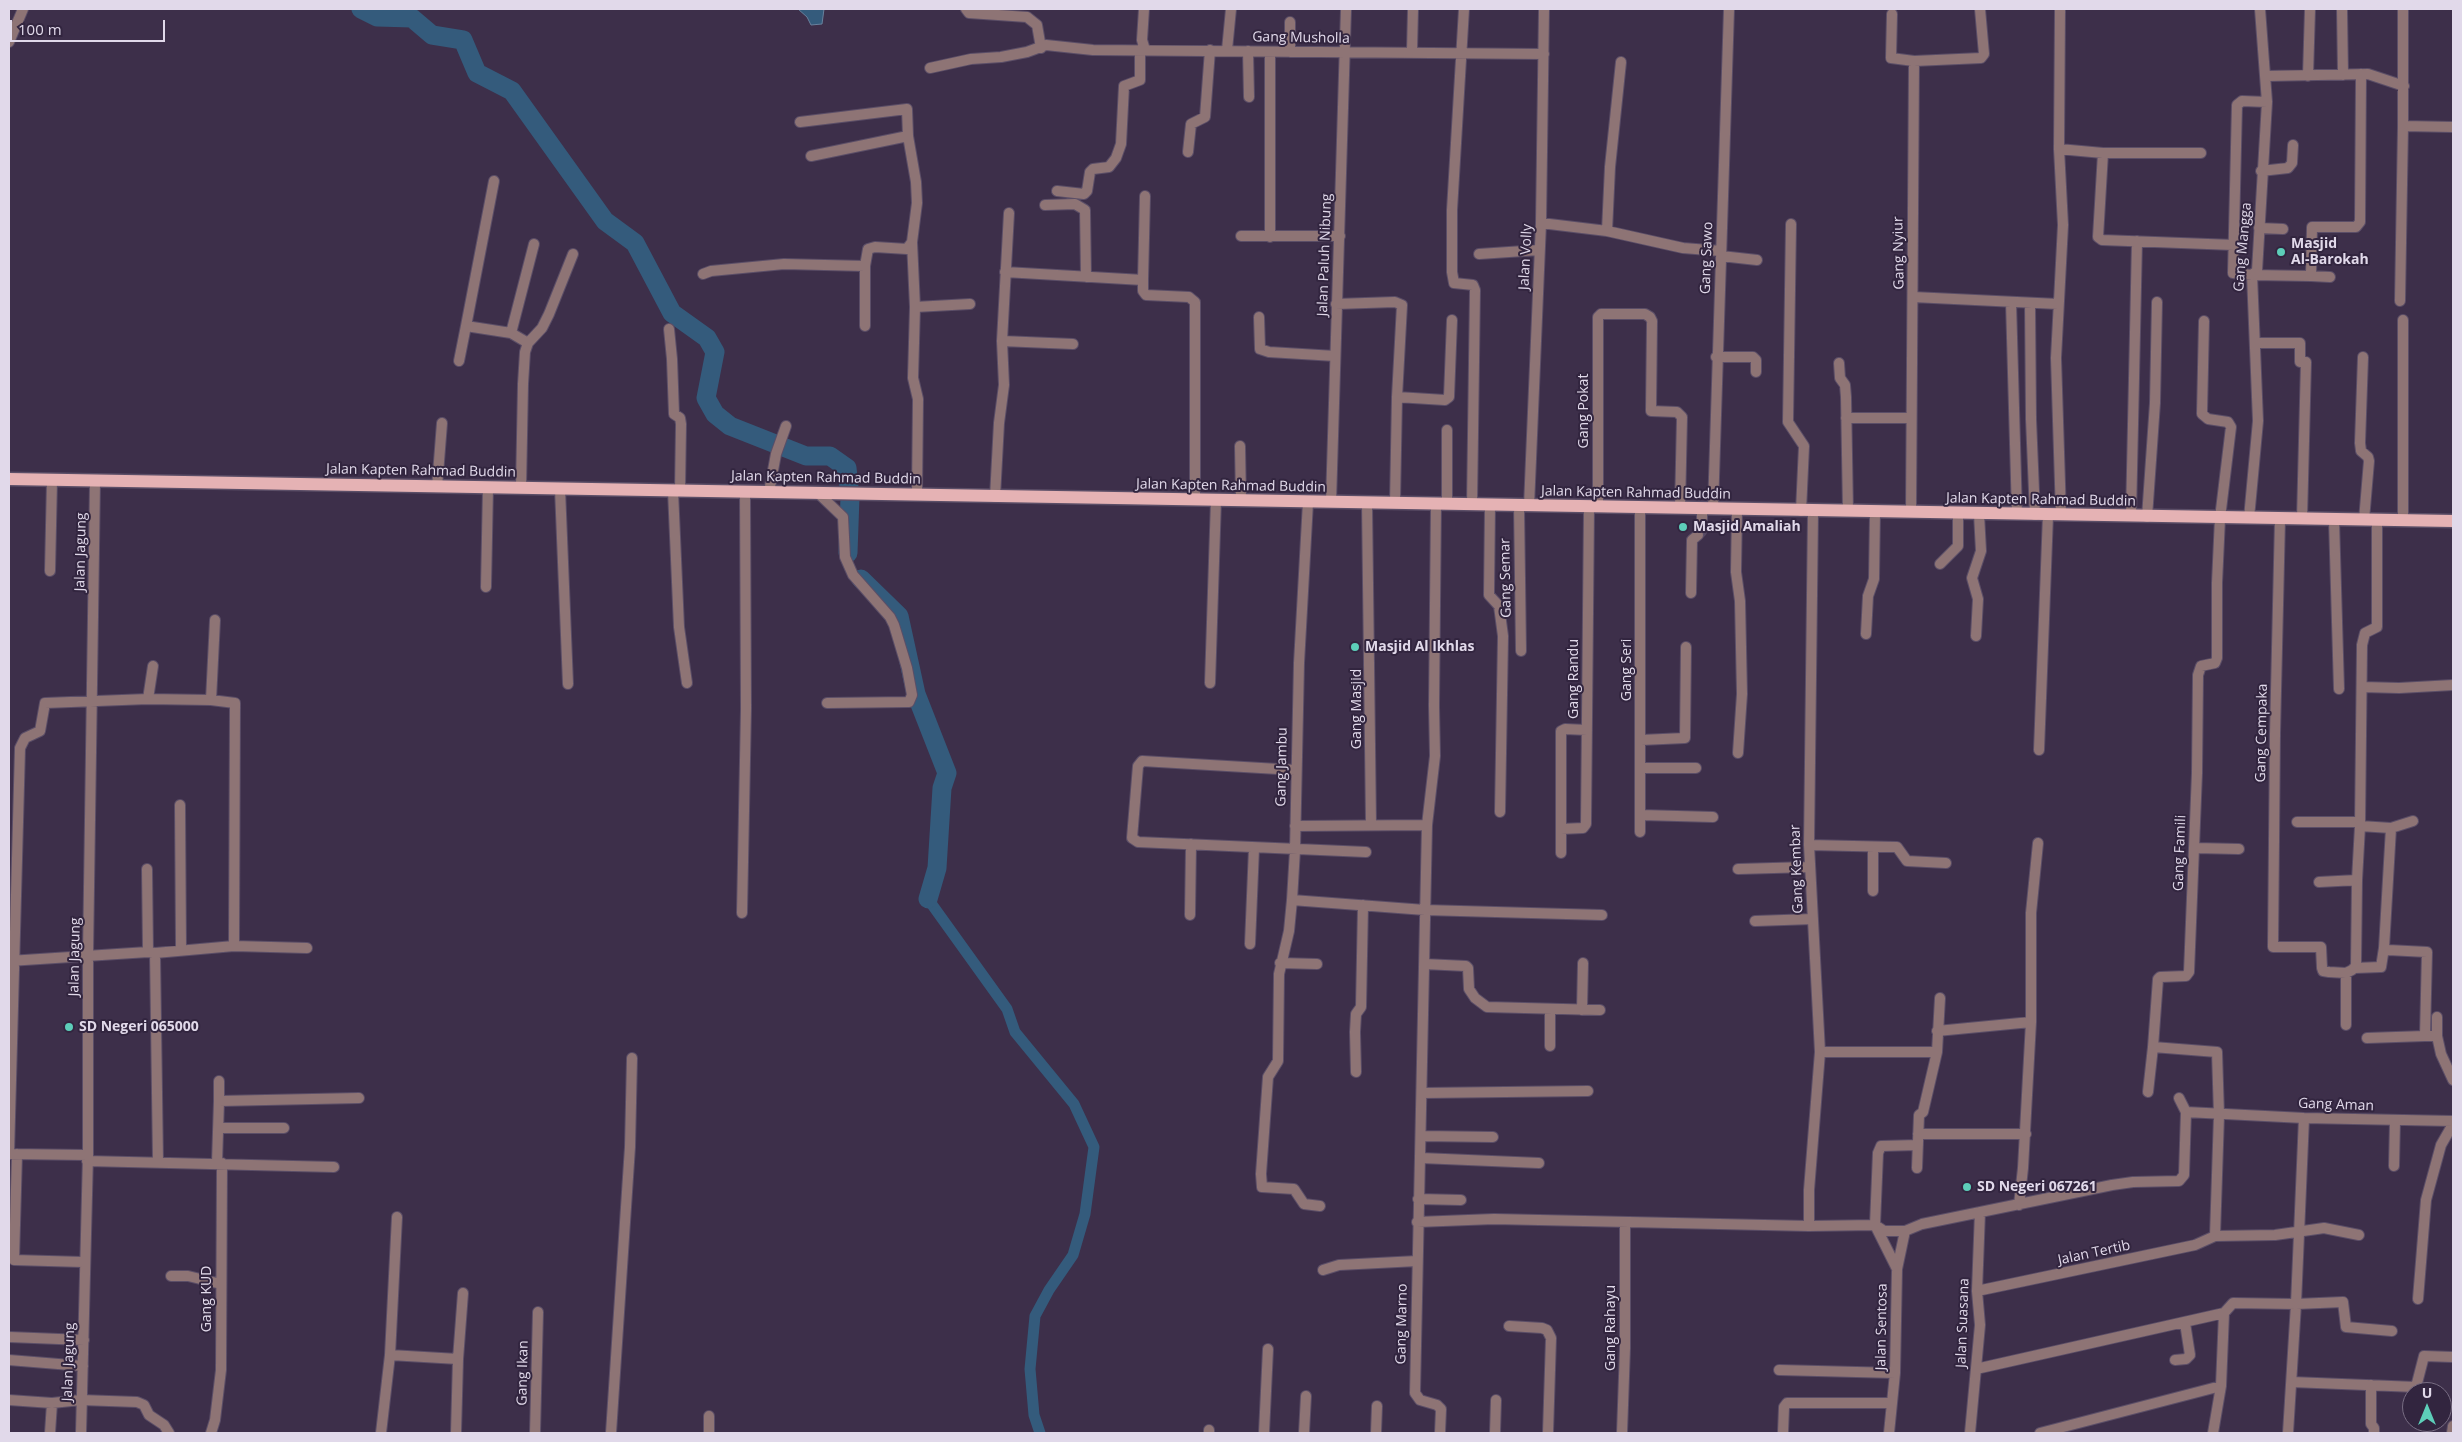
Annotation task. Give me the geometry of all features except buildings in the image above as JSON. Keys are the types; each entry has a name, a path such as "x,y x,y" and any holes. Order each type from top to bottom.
{"main road":[{"name":"Jalan Kapten Rahmad Buddin","path":"9,480 1680,508 1706,512 1737,509 2453,521"}],"street":[{"path":"9,42 23,9"},
{"path":"966,9 969,13 1027,17 1037,25 1044,46"},
{"path":"1057,191 1084,194 1088,191 1090,172 1093,169 1109,167 1116,158 1121,144 1124,86 1140,80 1144,9"},
{"path":"1227,50 1231,9"},
{"name":"Jalan Paluh Nibung","path":"1330,502 1346,9"},
{"path":"1412,51 1414,9"},
{"path":"1464,9 1452,210 1452,272 1454,283 1473,285 1475,290 1472,505"},
{"name":"Jalan Volly","path":"1524,506 1541,223 1544,9"},
{"name":"Gang Sawo","path":"1706,512 1721,254 1729,9"},
{"path":"1892,14 1891,58 1914,61 1982,58 1984,54 1980,9"},
{"path":"2060,9 2059,149 2063,225 2058,304 2056,405 2061,515"},
{"name":"Gang Mangga","path":"2249,518 2258,421 2252,275 2257,271 2261,171 2267,102 2267,76 2260,9"},
{"path":"2308,76 2310,9"},
{"path":"2342,9 2343,75"},
{"path":"2400,300 2404,86 2403,9"},
{"path":"1290,22 1290,52"},
{"name":"Gang Musholla","path":"933,67 953,62 1001,57 1044,46 1058,45 1094,50 1227,50 1345,53 1412,51 1544,54"},
{"path":"1188,152 1191,124 1205,117 1210,50"},
{"path":"1248,51 1249,97"},
{"path":"1270,52 1270,237"},
{"name":"Gang Nyiur","path":"1911,512 1914,297 1912,212 1914,61"},
{"path":"1607,232 1610,167 1621,62"},
{"path":"2311,276 2312,227 2356,227 2360,222 2361,74"},
{"path":"2267,76 2368,74 2404,86"},
{"path":"2267,102 2242,101 2237,106 2233,273 2330,277"},
{"path":"800,122 906,108 917,203 912,242 915,307 912,355 913,378 918,399 917,495"},
{"path":"2403,126 2453,127"},
{"path":"810,156 908,136"},
{"path":"2261,171 2288,168 2292,163 2293,145"},
{"path":"2059,149 2103,153 2201,153"},
{"path":"2103,153 2098,237 2102,240 2234,245"},
{"path":"459,362 494,182"},
{"path":"1145,196 1143,291 1146,295 1189,297 1195,302 1195,500"},
{"path":"1046,205 1075,204 1085,210 1086,276"},
{"path":"995,496 998,423 1004,385 1002,341 1008,213"},
{"path":"1541,223 1607,232 1683,248 1757,260"},
{"name":"Gang Kembar","path":"1791,224 1788,422 1804,446 1807,511 1809,867 1820,1052 1809,1190 1809,1226"},
{"path":"2259,228 2283,229"},
{"path":"1241,236 1340,236"},
{"path":"2131,516 2137,241"},
{"path":"865,326 865,266 868,249 874,247 907,249 912,242"},
{"path":"511,333 534,244"},
{"path":"1479,254 1539,250"},
{"path":"521,488 525,352 528,343 542,328 549,314 573,254"},
{"path":"703,274 711,270 784,264 865,266"},
{"path":"1005,272 1143,280"},
{"path":"1914,297 2058,304"},
{"path":"1336,302 1395,302 1402,306 1397,397 1395,503"},
{"path":"2010,302 2017,514"},
{"path":"2147,517 2155,403 2157,302"},
{"path":"2030,303 2031,419 2035,514"},
{"path":"915,307 970,304"},
{"name":"Gang Pokat","path":"1593,507 1599,315 1645,314 1651,319 1651,411 1677,412 1682,417 1680,508"},
{"path":"1259,318 1260,349 1269,352 1335,356"},
{"path":"1397,397 1445,400 1449,396 1452,320"},
{"path":"2403,320 2408,521"},
{"path":"2204,321 2202,414 2208,419 2228,422 2231,427 2220,518"},
{"path":"466,326 511,333 528,343"},
{"path":"669,329 674,414 680,418 681,424 677,491 679,627 687,683"},
{"path":"1002,341 1073,344"},
{"path":"2256,343 2300,343 2300,362 2306,362 2302,519"},
{"path":"1716,357 1753,357 1756,360 1756,372"},
{"path":"2346,1025 2360,824 2362,642 2365,633 2377,627 2369,461 2368,457 2361,451 2360,443 2363,357"},
{"path":"1839,363 1840,378 1846,390 1848,511"},
{"path":"1846,418 1911,418"},
{"path":"436,487 442,423"},
{"path":"769,492 776,454 782,442 786,426"},
{"name":"Gang Marno","path":"1440,1433 1441,1408 1420,1400 1415,1393 1417,1222 1421,1158 1427,826 1436,756 1434,706 1442,504 1448,430"},
{"path":"1240,446 1241,501"},
{"path":"50,571 52,480"},
{"name":"Jalan Jagung","path":"81,1433 84,1340 83,1262 88,1158 88,956 96,481"},
{"path":"486,587 488,488"},
{"path":"560,489 568,684"},
{"path":"742,913 746,709 745,492"},
{"path":"819,494 843,517 845,557 853,575 890,617 900,644 912,695 909,702 827,703"},
{"path":"1210,683 1216,500"},
{"name":"Gang Jambu","path":"1308,502 1295,770 1295,850 1292,900 1289,931 1280,964 1278,1061 1268,1077 1261,1184 1265,1188 1294,1189 1304,1204 1320,1206"},
{"name":"Gang Masjid","path":"1367,503 1371,826"},
{"path":"1490,505 1489,595 1500,606 1503,636 1500,812"},
{"name":"Gang Semar","path":"1521,651 1524,506"},
{"name":"Gang Randu","path":"1561,829 1583,828 1586,824 1593,507"},
{"name":"Gang Seri","path":"1640,508 1640,832"},
{"path":"1737,509 1736,572 1740,601 1742,694 1738,753"},
{"path":"1866,634 1868,596 1874,579 1875,512"},
{"path":"1940,564 1958,546 1958,513"},
{"path":"1976,636 1978,599 1972,578 1981,551 1979,514"},
{"path":"2039,750 2048,515"},
{"name":"Gang Famili","path":"2153,1047 2158,979 2160,977 2186,976 2189,972 2195,848 2198,675 2201,666 2215,663 2218,658 2217,583 2220,518"},
{"name":"Gang Cempaka","path":"2280,519 2273,947 2321,946 2323,971 2350,970"},
{"path":"2334,520 2339,689"},
{"path":"1690,593 1692,540 1698,535"},
{"path":"211,700 215,620"},
{"path":"1641,740 1685,738 1686,647"},
{"path":"148,700 153,666"},
{"path":"2362,687 2453,685"},
{"path":"83,1262 14,1260 11,1042 20,748 25,738 40,731 45,703 92,700 211,700 232,702 236,708 234,946"},
{"path":"1561,853 1561,731 1565,729 1587,730"},
{"path":"1295,770 1142,761 1138,766 1132,838 1138,842 1366,852"},
{"path":"1641,768 1696,768"},
{"path":"180,805 181,950"},
{"path":"1640,815 1713,817"},
{"path":"2297,822 2360,824 2391,828 2413,821"},
{"path":"1295,826 1427,826"},
{"path":"2350,970 2381,967 2384,948 2391,828"},
{"path":"2019,1205 2026,1134 2031,1022 2031,914 2038,843"},
{"path":"1190,915 1191,844"},
{"path":"1809,845 1873,848 1899,847 1907,861 1946,863"},
{"path":"1250,944 1254,848"},
{"path":"1873,848 1873,891"},
{"path":"2195,848 2239,849"},
{"path":"1738,869 1809,867"},
{"path":"147,869 158,1162"},
{"path":"2319,882 2357,880"},
{"path":"1292,900 1425,910 1602,915"},
{"path":"1356,1072 1355,1032 1356,1014 1361,1007 1363,905"},
{"path":"1755,921 1812,919"},
{"path":"12,961 234,946 307,948"},
{"path":"2384,948 2388,950 2428,952 2425,1036"},
{"path":"1582,1010 1583,963"},
{"path":"1280,964 1318,964"},
{"path":"1424,964 1466,966 1468,968 1469,989 1475,998 1487,1007 1600,1010"},
{"path":"1917,1168 1919,1115 1923,1112 1937,1052 1940,998"},
{"path":"1550,1009 1550,1046"},
{"path":"2437,1017 2437,1036 2441,1054 2453,1080"},
{"path":"1937,1031 2031,1022"},
{"path":"2368,1038 2437,1036"},
{"path":"2148,1092 2153,1047 2217,1052 2219,1115 2215,1236 2300,1233 2310,1229 2324,1228 2359,1234"},
{"path":"1820,1052 1937,1052"},
{"path":"611,1433 630,1147 632,1058"},
{"name":"Gang KUD","path":"211,1433 215,1420 221,1370 219,1081"},
{"path":"1422,1093 1588,1090"},
{"path":"220,1101 359,1098"},
{"path":"1417,1222 1494,1220 1809,1226 1876,1225 1884,1232 1904,1231 1922,1224 2119,1184 2179,1181 2184,1175 2186,1112 2179,1098"},
{"name":"Gang Aman","path":"2186,1112 2219,1115 2453,1122"},
{"path":"2288,1433 2300,1233 2304,1118"},
{"path":"2394,1166 2395,1121"},
{"path":"2418,1299 2426,1200 2441,1145 2453,1122"},
{"path":"218,1128 284,1128"},
{"path":"1918,1134 2026,1134"},
{"path":"1421,1136 1493,1137"},
{"path":"1876,1225 1879,1148 1884,1146 1918,1145"},
{"path":"12,1154 158,1162 334,1167"},
{"path":"1421,1158 1539,1163"},
{"path":"1418,1199 1461,1200"},
{"name":"Jalan Suasana","path":"1970,1433 1980,1325 1978,1291 1980,1212"},
{"path":"381,1433 390,1355 397,1217"},
{"name":"Gang Rahayu","path":"1622,1433 1625,1348 1624,1223"},
{"name":"Jalan Sentosa","path":"1876,1225 1897,1269 1895,1373 1889,1433"},
{"path":"1897,1269 1904,1231"},
{"name":"Jalan Tertib","path":"1978,1291 2195,1245 2215,1236"},
{"path":"1323,1270 1340,1265 1417,1261"},
{"path":"172,1276 188,1276 220,1284"},
{"path":"456,1433 458,1359 463,1293"},
{"path":"2213,1433 2220,1386 2224,1313 2233,1302 2296,1304 2343,1302 2346,1327 2392,1331"},
{"name":"Gang Ikan","path":"535,1433 538,1312"},
{"path":"1976,1369 2224,1313"},
{"path":"2175,1360 2186,1359 2190,1356 2185,1323"},
{"path":"1509,1326 1542,1328 1549,1333 1551,1338 1548,1433"},
{"path":"9,1337 84,1340"},
{"path":"1264,1433 1268,1349"},
{"path":"390,1355 458,1359"},
{"path":"2292,1382 2416,1387 2424,1356 2453,1357"},
{"path":"9,1360 83,1366"},
{"path":"1780,1370 1895,1373"},
{"path":"2371,1384 2370,1424 2374,1428 2374,1433"},
{"path":"2040,1433 2220,1386"},
{"path":"1304,1433 1306,1396"},
{"path":"9,1400 52,1403 81,1400 141,1403 149,1415 164,1425 169,1433"},
{"path":"1495,1433 1496,1400"},
{"path":"50,1433 52,1403"},
{"path":"1783,1433 1784,1407 1787,1403 1892,1403"},
{"path":"1376,1433 1377,1406"},
{"path":"709,1416 709,1433"},
{"path":"2452,1433 2453,1426"}],"water":[{"path":"798,9 824,9 822,24 811,25 807,17"}],"waterway":[{"path":"361,9 377,17 412,18 432,35 463,40 477,73 512,91 605,221 635,243 672,313 707,338 715,352 706,398 715,414 730,426 806,456 830,456 847,468 850,497 848,553"},
{"path":"861,579 899,616 916,694 947,773 942,788 937,868 928,899"},
{"path":"928,899 1007,1009 1015,1032 1074,1104 1094,1147 1085,1214 1073,1255 1049,1290 1035,1316 1030,1369 1034,1415 1040,1433"}],"tunnel":[{"path":"1698,535 1702,532 1702,519"}],"place":[{"name":"Masjid Al-Barokah","path":"2281,252"},
{"name":"Masjid Amaliah","path":"1683,527"},
{"name":"Masjid Al Ikhlas","path":"1355,647"},
{"name":"SD Negeri 065000","path":"69,1027"},
{"name":"SD Negeri 067261","path":"1967,1187"}]}
